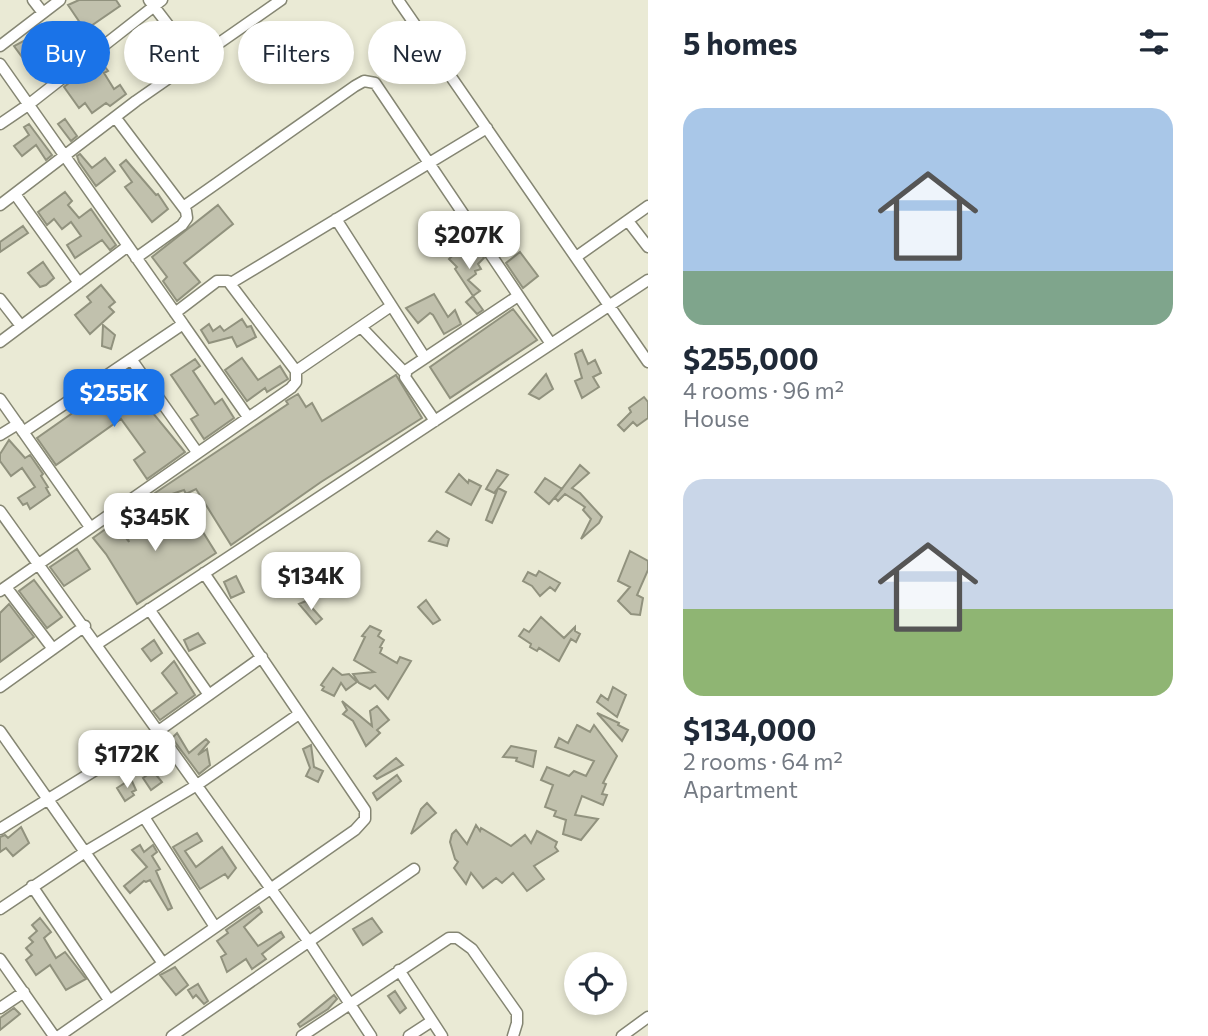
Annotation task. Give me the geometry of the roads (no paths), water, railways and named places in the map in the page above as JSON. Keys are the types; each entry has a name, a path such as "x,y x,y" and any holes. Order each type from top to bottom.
{"street":[{"path":"33,0 43,13"},
{"path":"0,46 60,0"},
{"path":"224,40 281,0"},
{"path":"398,0 648,362"},
{"path":"0,124 29,105 155,2 168,21"},
{"path":"0,64 248,417"},
{"path":"183,207 364,81 374,83 551,344"},
{"path":"0,205 63,155 161,84"},
{"path":"115,117 183,207 187,218 182,225 136,258"},
{"path":"175,313 217,281 232,283 487,128"},
{"path":"15,194 79,283"},
{"path":"576,257 648,206"},
{"path":"336,219 425,358"},
{"path":"628,221 648,247"},
{"path":"0,342 128,246"},
{"path":"97,644 648,280"},
{"path":"53,649 3,589 296,382 296,371 232,283"},
{"path":"405,373 518,296"},
{"path":"0,299 21,326"},
{"path":"296,371 391,306"},
{"path":"0,435 20,428 183,324"},
{"path":"361,327 405,373 435,421"},
{"path":"131,359 197,452"},
{"path":"0,399 90,527"},
{"path":"0,511 272,889 371,1036"},
{"path":"0,959 57,1036 272,889 355,830 365,819 365,810 204,573"},
{"path":"149,610 209,695"},
{"path":"0,687 85,626"},
{"path":"0,829 157,732 262,657"},
{"path":"0,909 85,852 197,785 299,714"},
{"path":"0,731 162,962"},
{"path":"144,817 215,927"},
{"path":"172,1036 414,869"},
{"path":"32,886 109,1000"},
{"path":"302,1036 449,937 465,942 517,1013 513,1036"},
{"path":"399,971 442,1036"},
{"path":"0,1008 24,992"},
{"path":"622,1036 648,1017"},
{"path":"408,1036 432,1020"}]}
